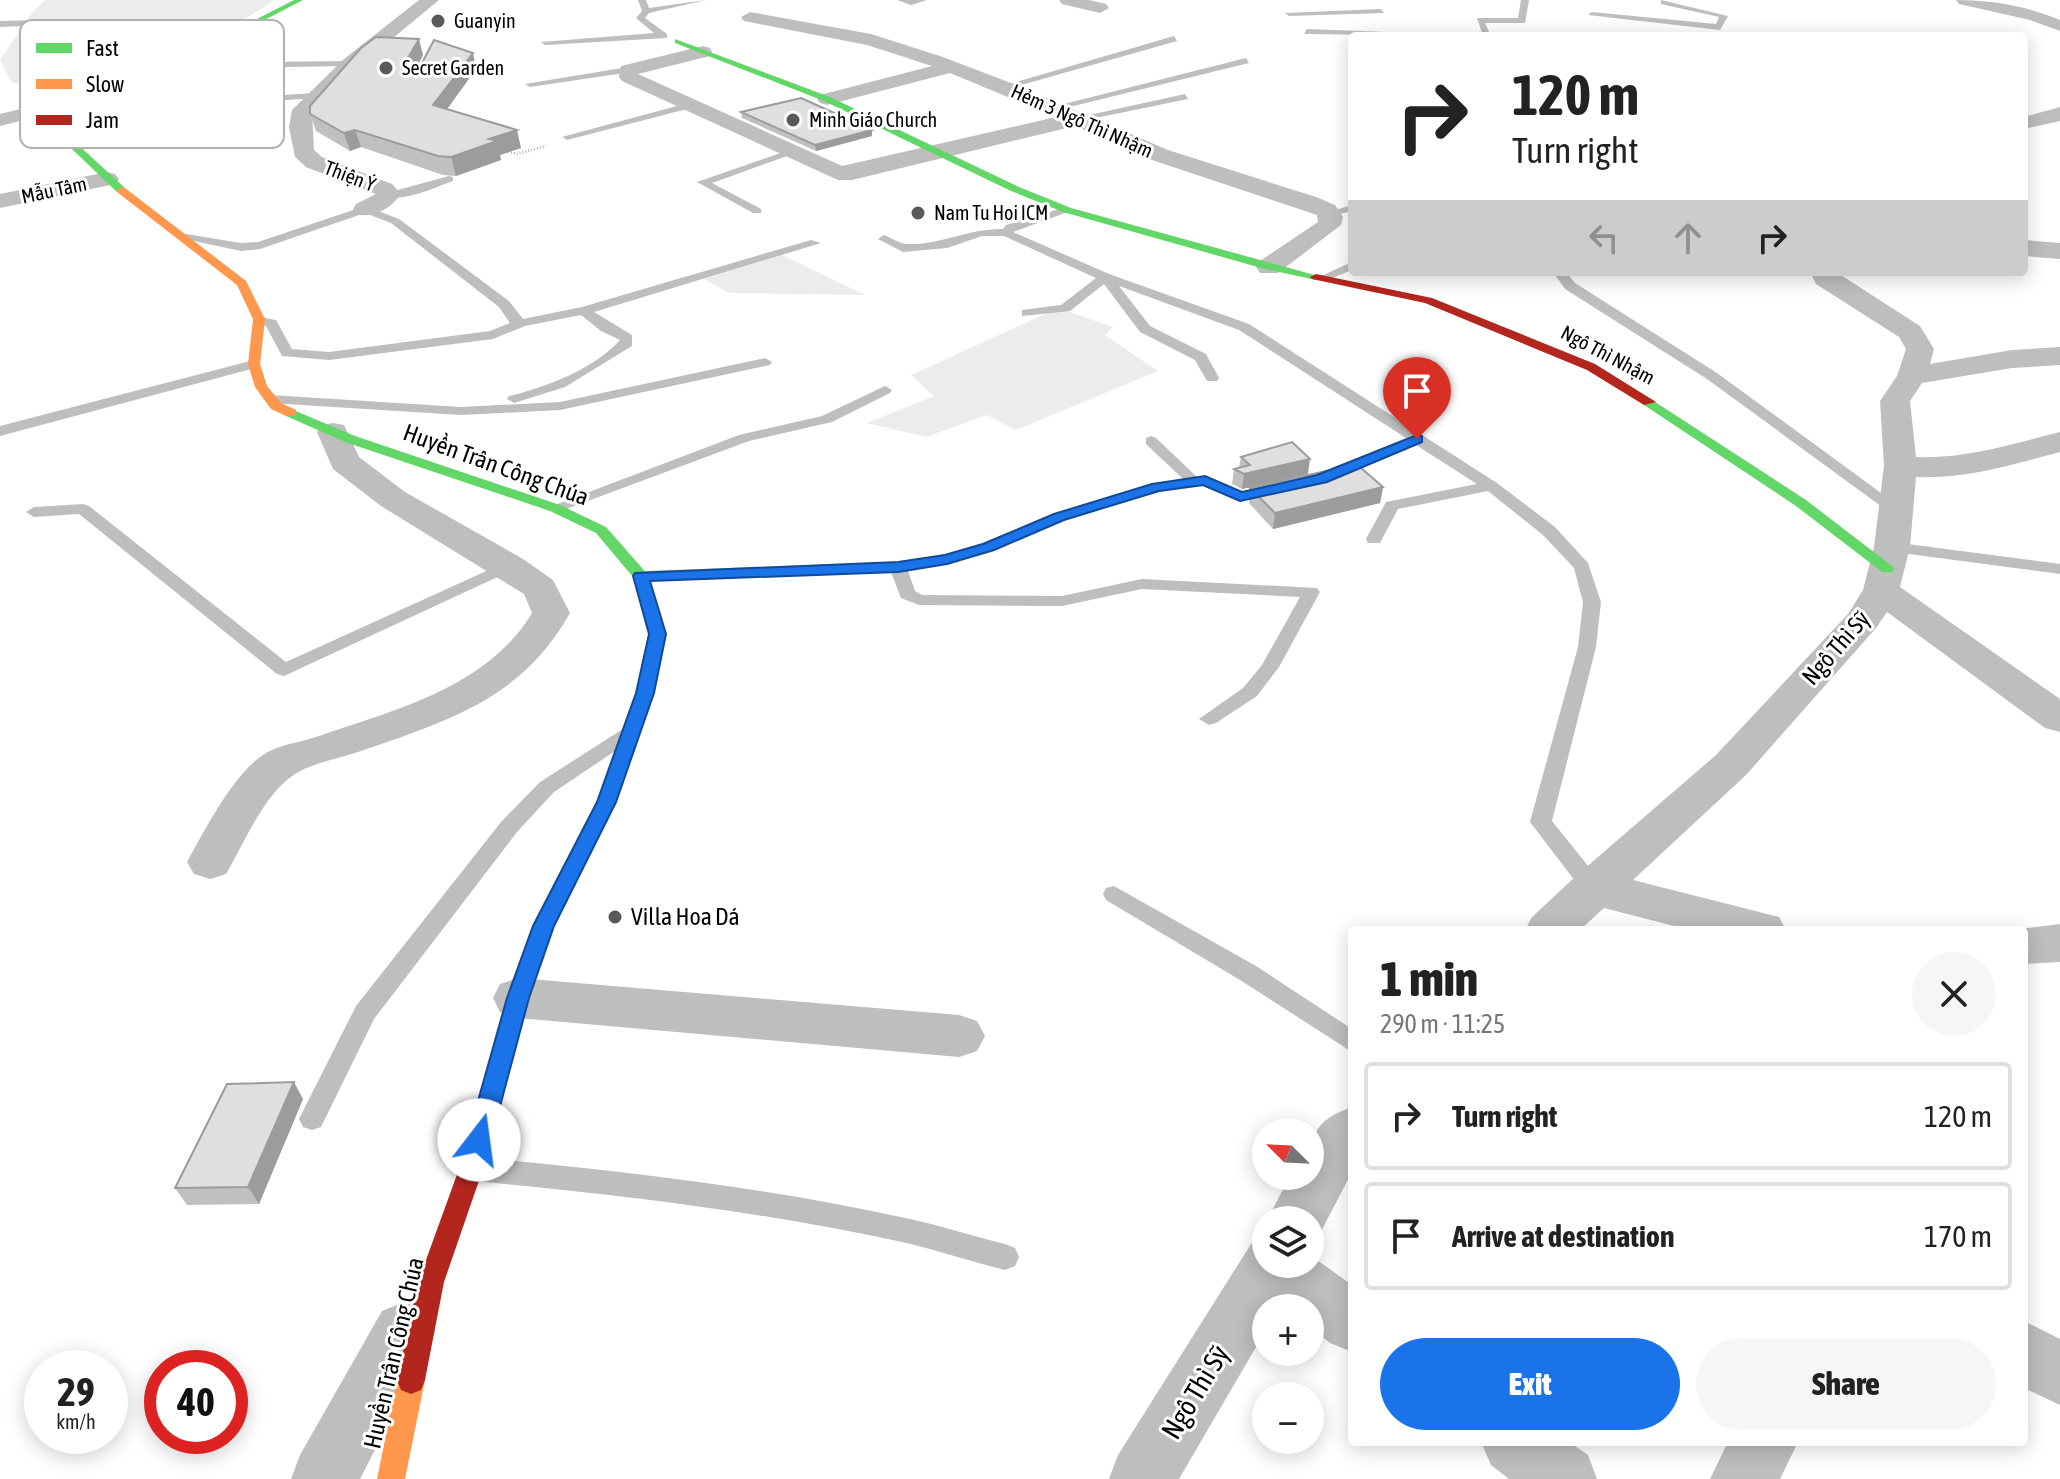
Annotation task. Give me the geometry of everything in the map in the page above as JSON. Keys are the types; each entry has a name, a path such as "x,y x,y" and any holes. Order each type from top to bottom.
{"street":[{"path":"265,20 299,0"},
{"name":"Thiện Ý","path":"365,209 383,201 389,194 384,189 314,162 303,152 300,127 302,110 351,63 379,46 430,0"},
{"name":"Hẻm 3 Ngô Thì Nhậm","path":"776,0 743,20 871,40 1004,87 1160,155 1308,202 1328,214"},
{"path":"1068,0 1100,8"},
{"path":"1965,0 2036,16 2060,26"},
{"path":"670,38 708,42"},
{"path":"708,42 628,70 629,77 838,173 852,173 941,153 1076,119"},
{"name":"Ngô Thì Nhậm","path":"708,42 1067,210 1269,267 1428,300 1591,367 1694,429 1801,503 1886,569"},
{"path":"827,99 952,67"},
{"path":"2028,122 2045,120 2060,113"},
{"path":"0,120 20,115"},
{"path":"75,148 107,179 242,283 259,319 254,364 261,387 270,399"},
{"name":"Mẫu Tâm","path":"0,201 107,179"},
{"path":"1269,267 1329,225 1331,217 1328,214"},
{"path":"2028,248 2060,251"},
{"name":"Ngô Thì Sỹ","path":"1553,926 1731,765 1863,620 1886,569 1900,466 1895,401 1912,376 1920,349 1910,332 1824,276"},
{"path":"1912,376 2012,359 2060,356"},
{"name":"Huyền Trân Công Chúa","path":"270,399 276,406 333,432 555,508 601,530 641,576 658,634 645,693 606,802 544,926 518,998 471,1169 431,1282 391,1479"},
{"path":"210,862 264,776 282,763 387,727 456,699 508,670 543,633 551,613 540,588 510,567 393,499 357,472 345,462 333,432"},
{"path":"1900,466 1942,468 1980,463 2060,442"},
{"path":"1886,569 2060,719"},
{"path":"1593,888 1746,926"},
{"path":"2028,945 2060,943"},
{"path":"518,998 959,1036"},
{"path":"1304,1206 1333,1153 1348,1136"},
{"name":"Ngô Thì Sỹ","path":"1142,1479 1264,1278"},
{"path":"1292,1278 1348,1319"},
{"path":"324,1479 431,1282"},
{"path":"2028,1354 2060,1374"},
{"path":"1519,1446 1564,1479"},
{"path":"1743,1479 1763,1446"}],"lane":[{"path":"642,0 646,11"},
{"path":"670,38 640,18 646,11 702,0"},
{"path":"901,0 911,3 923,0"},
{"path":"1373,0 1381,11 1385,32"},
{"path":"1485,32 1480,20 1522,21 1525,0"},
{"path":"1592,15 1719,32 1724,16 1664,2"},
{"path":"1289,13 1381,11"},
{"path":"0,24 20,23"},
{"path":"1307,32 1348,34"},
{"path":"545,42 670,38"},
{"path":"1004,87 1174,39"},
{"path":"1297,40 1348,45"},
{"path":"1053,108 1246,61"},
{"path":"284,64 351,63"},
{"path":"530,84 628,70"},
{"path":"284,98 314,96"},
{"path":"1076,119 1185,97"},
{"path":"567,137 688,106"},
{"path":"757,211 703,182 793,152"},
{"path":"389,194 408,192 449,179"},
{"path":"186,238 241,247 260,245 365,209 395,221 504,304 515,320 521,323"},
{"path":"1328,214 1348,209"},
{"path":"1006,233 1010,228 1067,210"},
{"path":"884,239 903,248 947,244 981,232 1006,233 1105,277 1244,327 1491,486 1549,531 1582,567 1592,602 1587,647 1541,822 1593,888"},
{"path":"259,319 271,323 287,353 329,356 391,350 493,335 521,323 584,311 815,243"},
{"path":"1325,277 1348,268"},
{"path":"1562,276 1570,286 1712,376 1895,509"},
{"path":"1027,313 1065,308 1105,277"},
{"path":"1105,277 1145,329 1201,357 1212,378"},
{"path":"431,409 533,395 567,383 627,343 627,338 606,328 584,311"},
{"path":"270,399 431,409 501,410 560,406 765,362"},
{"path":"0,431 254,364"},
{"path":"555,508 744,438 827,419 885,390"},
{"path":"1322,479 1417,439"},
{"path":"1151,441 1191,480"},
{"path":"641,576 898,567 947,559 988,547 1059,517 1157,487 1191,480 1205,481 1240,497 1294,485"},
{"path":"1374,539 1392,505 1491,486"},
{"path":"34,512 83,509 284,670 510,567"},
{"path":"898,567 907,594 919,600 1062,601 1142,584 1311,592 1263,676 1250,692 1209,719"},
{"path":"1886,569 2060,569"},
{"path":"312,1119 365,1013 509,827 547,787 632,729"},
{"path":"1114,894 1248,973 1348,1039"},
{"path":"471,1169 614,1182 774,1208 899,1229 1005,1257"}],"shaded area":[{"path":"46,0 273,0 242,20 27,20"},
{"path":"20,31 20,83 12,83 0,60"},
{"path":"782,255 865,295 729,293 704,279"},
{"path":"1058,308 1113,327 1105,335 1158,371 1016,430 987,415 926,437 867,423 934,396 911,375"}],"building":[{"path":"376,37 419,39 407,60 413,67 422,63 434,40 473,53 433,105 517,130 489,139 497,141 451,157 438,156 355,130 344,133 310,114 310,106 361,48"},
{"path":"801,98 872,130 815,145 741,112"},
{"path":"1292,442 1310,459 1244,474 1234,469 1250,465 1241,457"},
{"path":"1353,461 1383,487 1275,513 1250,488 1331,470"},
{"path":"294,1082 248,1187 175,1188 227,1084"}],"traffic: fast":[{"path":"262,20 299,0"},
{"path":"678,41 827,99 1015,189 1067,210 1269,267 1316,277"},
{"path":"76,148 121,190"},
{"path":"1649,402 1801,503 1887,569"},
{"path":"291,413 350,439 555,508 601,530 641,576 658,634 645,693 617,770"}],"traffic: slow":[{"path":"121,190 242,283 259,319 254,364 261,387 276,406 291,413"},
{"path":"391,1479 411,1380"}],"traffic: jam":[{"path":"1316,277 1428,300 1591,367 1649,402"},
{"path":"411,1380 431,1282 471,1169 518,998 544,926 606,802 617,770"}],"place":[{"name":"Guanyin","path":"438,21"},
{"name":"Secret Garden","path":"386,68"},
{"name":"Minh Giáo Church","path":"793,120"},
{"name":"Nam Tu Hoi ICM","path":"918,213"},
{"name":"Villa Hoa Dá","path":"615,917"}],"route":[{"path":"479,1140 518,998 544,926 606,802 645,693 658,634 641,576 898,567 947,559 988,547 1059,517 1157,487 1191,480 1205,481 1240,497 1322,479 1417,439"}]}
